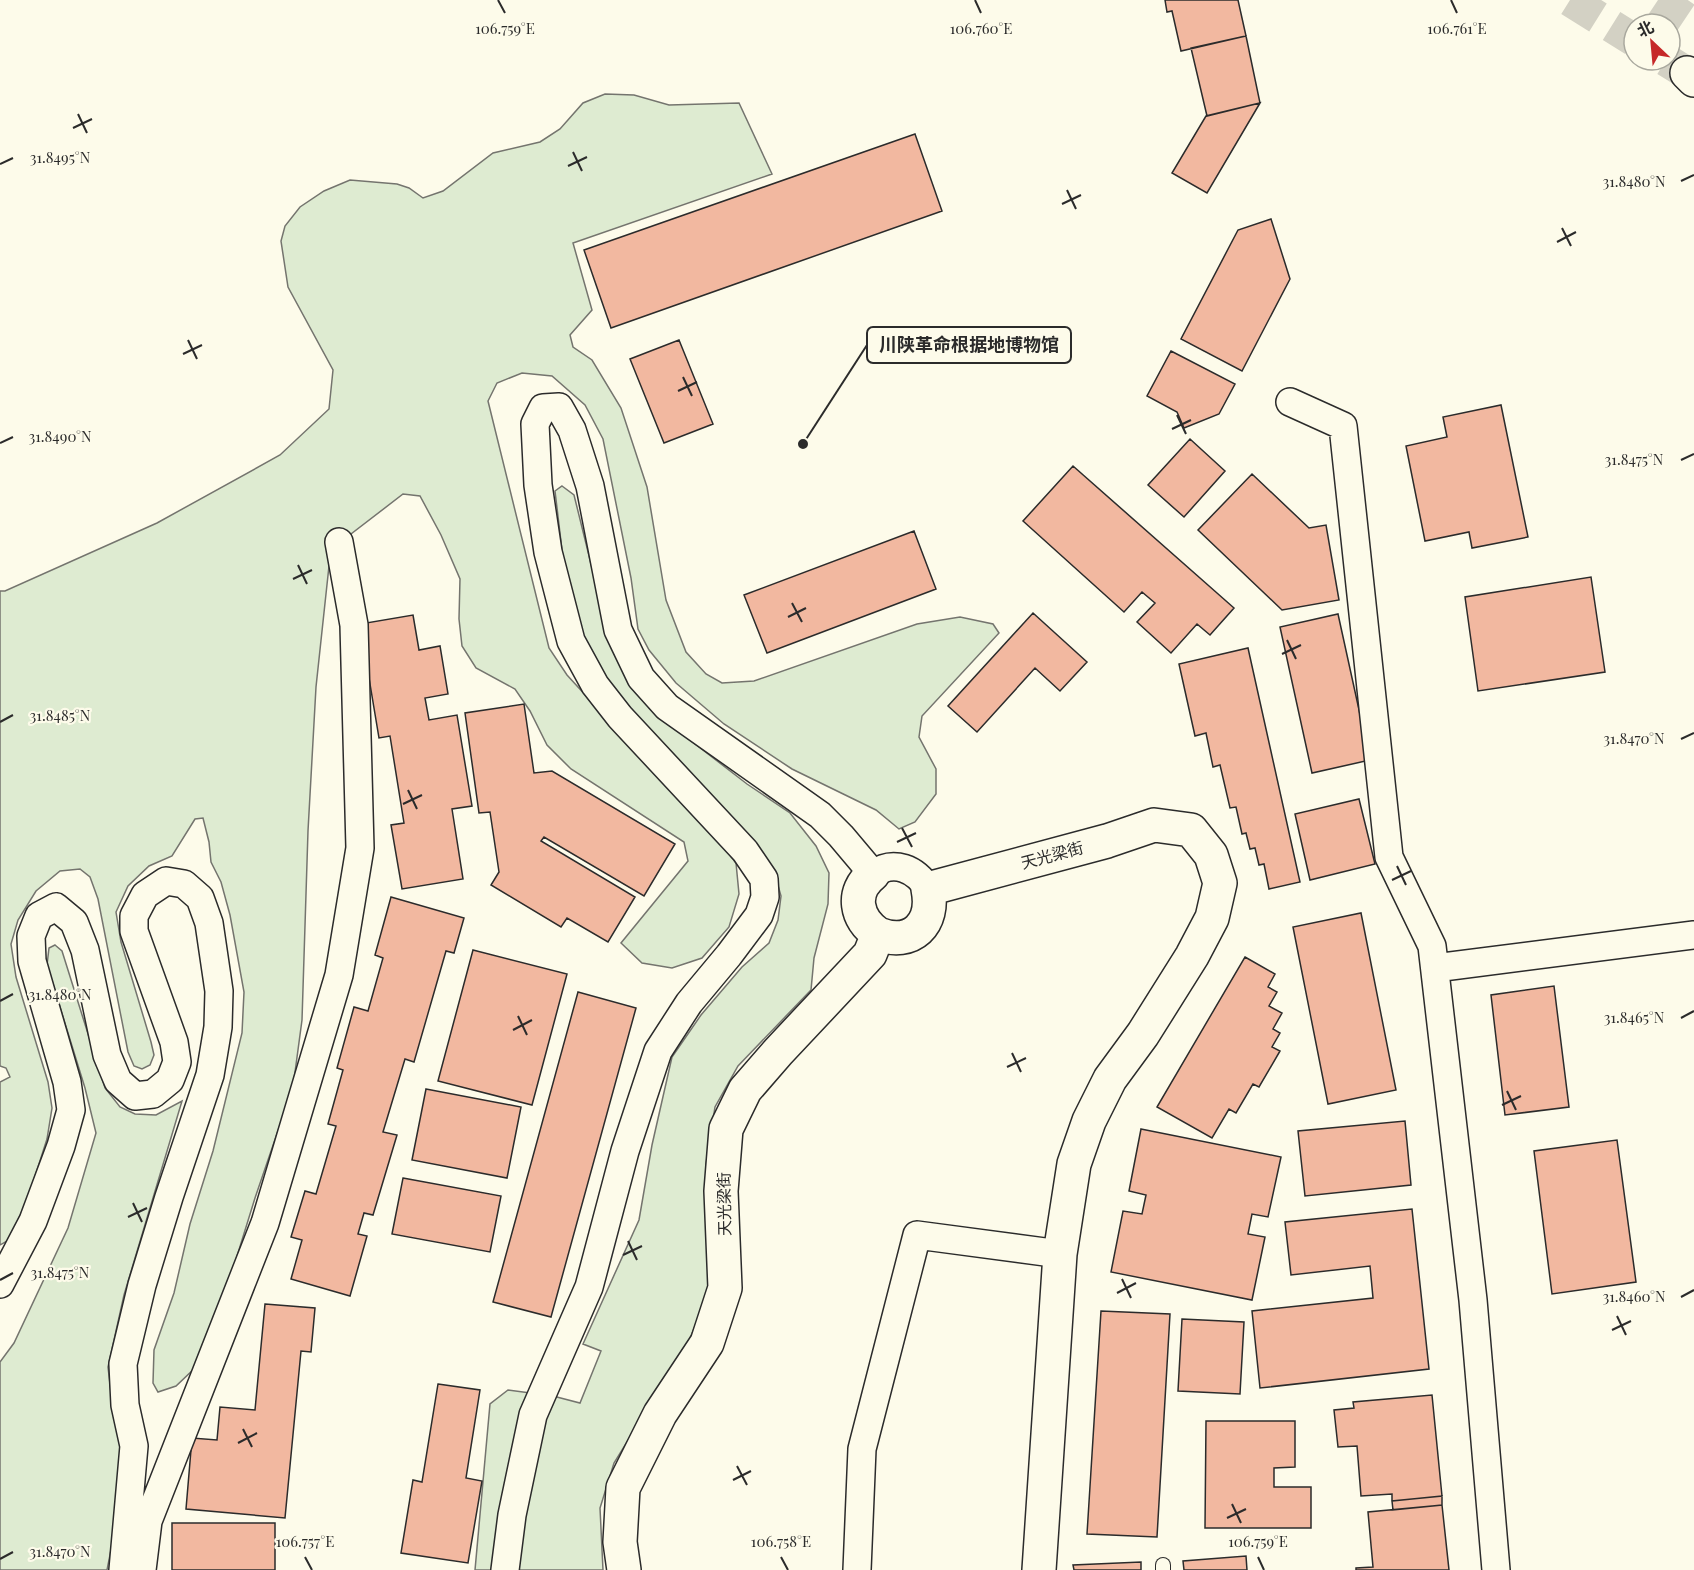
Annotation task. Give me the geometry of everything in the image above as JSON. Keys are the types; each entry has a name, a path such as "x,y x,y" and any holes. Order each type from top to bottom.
{"street":[{"path":"1290,402 1343,426 1389,857 1432,946 1435,968 1473,1300 1496,1570"},
{"path":"505,1570 512,1515 533,1415 589,1287 625,1151 658,1052 689,1003 759,915 765,897 764,879 746,851 620,717 595,685 572,641 548,552 538,485 535,424 543,408 559,407 572,430 590,486 618,630 641,678 667,707 820,815 873,874"},
{"path":"142,1570 148,1521 265,1223 339,975 360,848 354,625 339,542"},
{"name":"天光梁街","path":"928,890 1107,841 1154,825 1191,830 1211,855 1220,884 1212,918 1192,956 1149,1024 1110,1079 1089,1121 1074,1164 1060,1254 1039,1570"},
{"path":"889,866 913,871 922,879 928,890 931,902 929,914 913,933 901,938 888,938 868,928 858,908 858,896 862,886 878,870 889,866"},
{"path":"0,1284 33,1221 61,1146 71,1110 67,1082 32,961 31,936 39,916 56,907 74,922 85,950 107,1055 118,1081 135,1096 153,1094 170,1080 177,1062 174,1042 134,931 134,916 145,896 166,880 184,884 200,898 209,923 219,991 218,1028 210,1075 142,1285 123,1364 124,1405 134,1446 123,1570"},
{"name":"天光梁街","path":"624,1570 620,1542 623,1488 660,1414 707,1343 725,1288 721,1191 726,1129 745,1090 870,954 878,934"},
{"path":"1435,968 1694,935"},
{"path":"857,1570 862,1449 916,1235 1060,1254"}],"green space":[{"path":"605,94 634,95 669,105 739,103 772,174 573,243 592,310 570,335 573,347 592,360 621,408 647,487 666,600 686,652 706,674 722,683 754,681 917,624 960,617 993,624 999,633 922,716 919,737 936,769 936,794 915,822 899,829 876,810 792,769 724,724 676,683 649,650 638,629 631,578 603,439 585,405 552,376 522,373 497,383 488,401 549,648 567,675 718,840 736,863 739,894 729,927 702,958 672,968 642,963 621,943 688,861 684,842 571,769 547,745 530,711 515,689 476,668 462,646 459,619 460,579 441,535 420,496 403,494 351,534 329,566 316,687 308,831 302,1020 293,1087 221,1308 196,1367 176,1386 158,1392 153,1383 154,1350 174,1293 190,1224 213,1151 242,1033 244,992 230,915 221,882 211,862 203,818 195,819 172,856 149,866 128,886 116,912 121,942 154,1055 150,1065 142,1069 134,1066 128,1052 98,899 90,877 80,869 60,871 36,891 18,920 11,944 16,977 48,1082 52,1108 47,1139 28,1198 9,1240 0,1245 0,1082 10,1077 6,1068 0,1066 0,591 5,591 157,523 280,455 329,409 333,370 288,287 281,241 285,226 300,207 324,191 350,180 397,184 409,188 423,198 443,191 493,153 540,142 560,129 583,103"},
{"path":"562,486 574,495 608,633 659,716 747,784 790,813 816,846 829,873 828,904 814,958 811,990 738,1066 715,1107 706,1164 712,1253 708,1295 688,1343 614,1463 600,1508 603,1570 475,1570 490,1404 508,1390 553,1396 580,1403 601,1351 583,1344 639,1220 652,1145 672,1057 701,1015 742,967 769,943 778,920 781,896 773,868 611,694 586,649 564,567 555,491"},
{"path":"55,945 62,951 105,1088 120,1107 135,1114 156,1115 182,1101 124,1295 108,1367 112,1401 123,1446 116,1525 107,1570 0,1570 0,1362 14,1343 68,1228 96,1133 85,1088 47,965 49,948"}],"building":[{"path":"1165,0 1238,0 1246,36 1181,51 1172,11 1167,12"},
{"path":"1246,36 1260,103 1207,116 1191,48"},
{"path":"1260,103 1207,193 1172,173 1206,116"},
{"path":"915,134 942,211 611,328 584,250"},
{"path":"1271,219 1290,279 1242,371 1181,339 1238,230"},
{"path":"679,340 713,424 664,443 630,359"},
{"path":"1171,351 1235,384 1219,414 1184,428 1177,412 1147,396"},
{"path":"1501,405 1528,537 1472,548 1469,532 1425,541 1406,446 1447,437 1443,417"},
{"path":"1190,439 1225,471 1184,517 1148,485"},
{"path":"1073,466 1234,608 1210,635 1197,624 1171,653 1137,622 1155,603 1142,592 1124,612 1023,521"},
{"path":"1252,474 1309,528 1326,525 1339,600 1282,610 1198,530"},
{"path":"914,531 936,589 767,653 744,595"},
{"path":"1591,577 1605,672 1478,691 1465,597"},
{"path":"1033,613 1087,662 1060,691 1035,668 977,732 948,706"},
{"path":"1338,614 1370,760 1312,773 1280,627"},
{"path":"413,615 419,650 440,646 448,694 425,698 429,720 457,715 472,806 452,809 463,879 402,889 391,825 404,823 390,736 379,738 360,624"},
{"path":"1248,648 1300,882 1269,889 1264,864 1259,865 1255,848 1250,849 1246,833 1242,834 1236,807 1230,808 1220,765 1213,767 1206,733 1195,736 1179,664"},
{"path":"524,704 534,773 552,771 675,844 644,896 544,837 541,841 635,897 608,942 567,918 561,927 491,885 499,872 490,812 479,813 465,713"},
{"path":"1359,799 1375,864 1310,880 1295,814"},
{"path":"391,897 464,918 454,953 446,951 414,1062 405,1059 383,1132 397,1135 373,1215 364,1213 358,1234 367,1236 350,1296 291,1279 302,1240 291,1237 305,1191 316,1194 336,1126 328,1124 343,1070 337,1068 354,1007 368,1011 383,958 375,955"},
{"path":"1361,913 1396,1090 1328,1104 1293,927"},
{"path":"473,950 567,974 532,1105 438,1081"},
{"path":"1245,957 1275,974 1268,987 1277,992 1269,1006 1282,1013 1273,1029 1280,1033 1272,1047 1280,1051 1259,1087 1253,1084 1236,1113 1229,1109 1212,1138 1157,1107"},
{"path":"1554,986 1569,1107 1505,1115 1491,995"},
{"path":"578,992 636,1008 551,1317 493,1302"},
{"path":"426,1089 521,1107 507,1178 412,1160"},
{"path":"1405,1121 1411,1185 1305,1196 1298,1131"},
{"path":"1141,1129 1281,1157 1268,1217 1252,1214 1248,1234 1265,1237 1252,1300 1111,1272 1123,1211 1142,1214 1146,1195 1129,1191"},
{"path":"1617,1140 1636,1282 1552,1294 1534,1151"},
{"path":"403,1178 501,1196 490,1252 392,1234"},
{"path":"1412,1209 1429,1369 1260,1388 1252,1311 1373,1298 1370,1266 1291,1275 1285,1222"},
{"path":"265,1304 315,1308 311,1352 301,1351 285,1518 186,1509 192,1438 217,1440 220,1407 255,1410"},
{"path":"1101,1311 1170,1314 1157,1537 1087,1534"},
{"path":"1182,1319 1244,1322 1240,1394 1178,1391"},
{"path":"438,1384 480,1390 466,1478 482,1481 468,1563 401,1553 413,1480 422,1482"},
{"path":"1432,1395 1442,1496 1392,1501 1392,1494 1361,1496 1357,1446 1338,1447 1334,1410 1354,1408 1353,1402"},
{"path":"1206,1421 1295,1421 1295,1467 1274,1468 1274,1487 1311,1487 1311,1528 1205,1528"},
{"path":"1442,1496 1442,1505 1393,1510 1392,1501"},
{"path":"1442,1505 1449,1570 1356,1570 1356,1568 1373,1567 1368,1512"},
{"path":"172,1523 275,1523 275,1570 172,1570"},
{"path":"1246,1556 1247,1570 1184,1570 1183,1561"},
{"path":"1141,1562 1141,1570 1074,1570 1073,1565"}],"tunnel":[{"path":"1570,0 1622,32"},
{"path":"1658,0 1694,24"},
{"path":"1682,70 1687,73"}],"place":[{"name":"川陕革命根据地博物馆","path":"803,444"}]}
